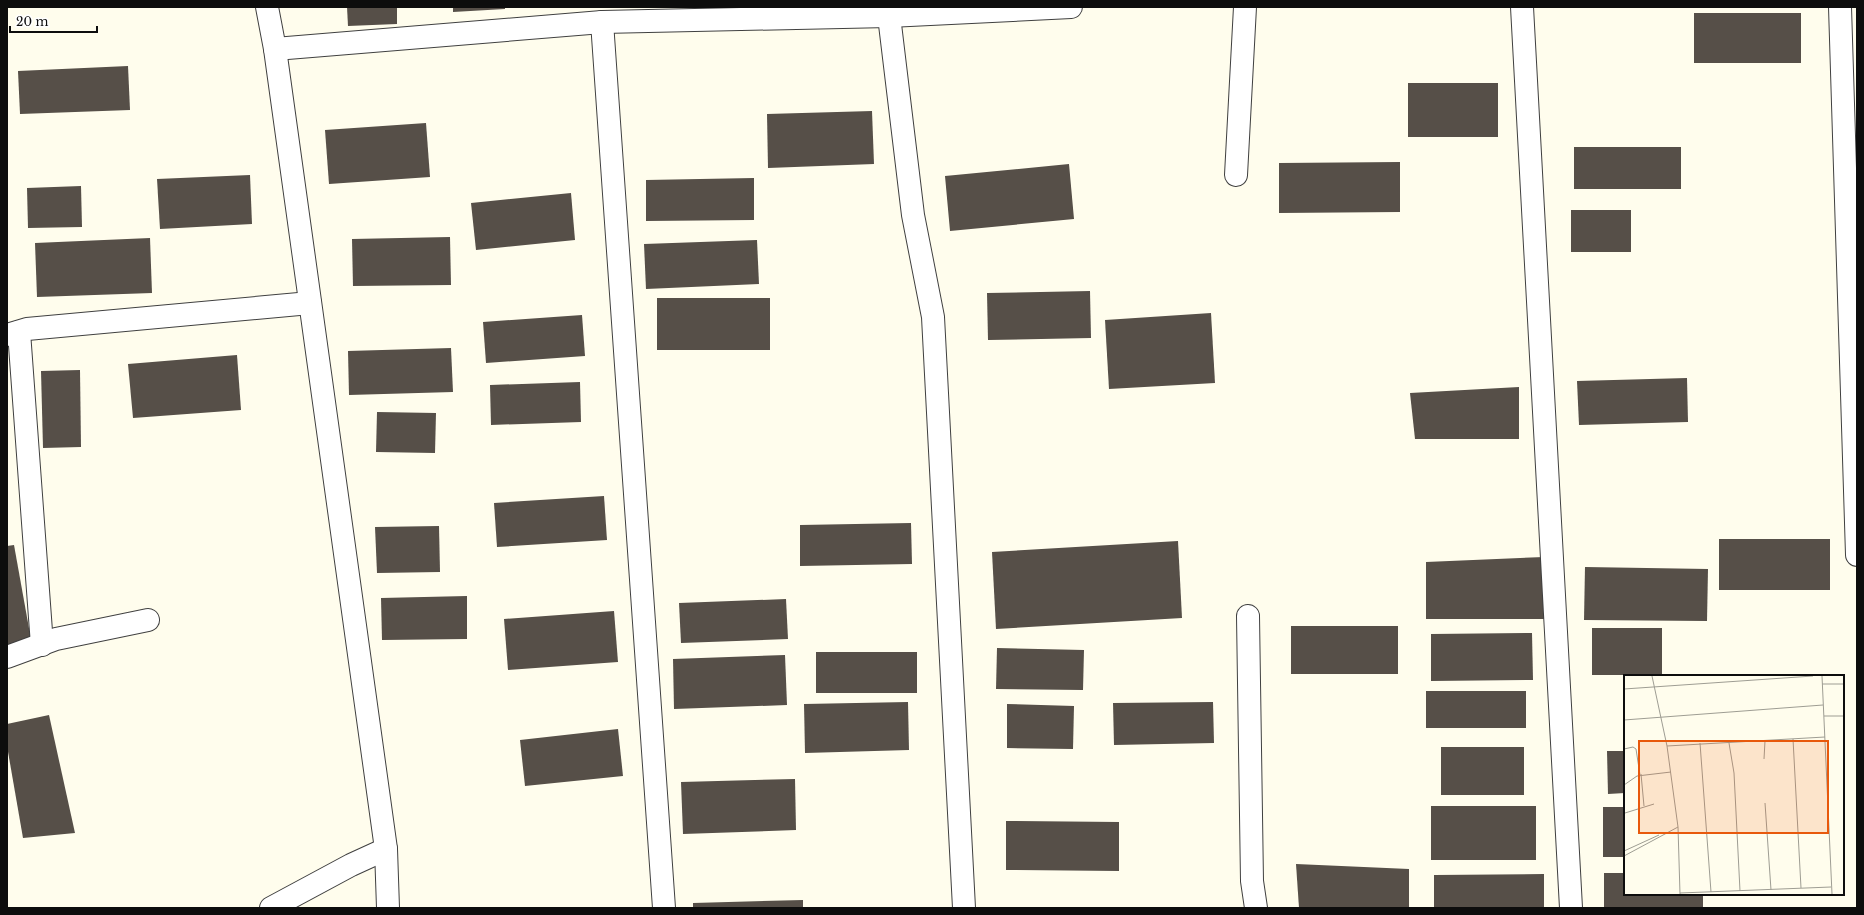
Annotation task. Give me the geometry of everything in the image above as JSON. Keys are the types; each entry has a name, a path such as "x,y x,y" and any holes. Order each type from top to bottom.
{"street":[{"path":"267,7 275,49 386,849 388,908"},
{"path":"275,49 602,22 889,16 1071,7"},
{"path":"1236,175 1245,7"},
{"path":"1522,7 1571,908"},
{"path":"1840,7 1857,555"},
{"path":"889,16 914,215 933,317 964,908"},
{"path":"602,22 664,908"},
{"path":"42,645 10,329 27,329 310,303"},
{"path":"1248,616 1252,881 1256,908"},
{"path":"7,657 56,639 148,620"},
{"path":"271,908 351,865 386,849"}],"building":[{"path":"347,7 397,7 397,24 348,26"},
{"path":"453,7 505,7 505,9 453,12"},
{"path":"1694,13 1801,13 1801,63 1694,63"},
{"path":"128,66 130,110 20,114 18,71"},
{"path":"1408,83 1498,83 1498,137 1408,137"},
{"path":"872,111 874,164 768,168 767,114"},
{"path":"426,123 430,177 329,184 325,130"},
{"path":"1574,147 1681,147 1681,189 1574,189"},
{"path":"1400,162 1400,212 1279,213 1279,163"},
{"path":"1069,164 1074,219 950,231 945,176"},
{"path":"250,175 252,224 160,229 157,179"},
{"path":"754,178 754,220 646,221 646,180"},
{"path":"81,186 82,227 28,228 27,188"},
{"path":"571,193 575,240 476,250 471,203"},
{"path":"1571,210 1631,210 1631,252 1571,252"},
{"path":"450,237 451,285 353,286 352,239"},
{"path":"150,238 152,293 37,297 35,243"},
{"path":"757,240 759,284 646,289 644,244"},
{"path":"1090,291 1091,338 988,340 987,293"},
{"path":"657,298 770,298 770,350 657,350"},
{"path":"1211,313 1215,383 1109,389 1105,320"},
{"path":"582,315 585,356 486,363 483,322"},
{"path":"451,348 453,392 349,395 348,351"},
{"path":"237,355 241,410 133,418 128,364"},
{"path":"80,370 81,447 43,448 41,371"},
{"path":"1687,378 1688,422 1579,425 1577,381"},
{"path":"580,382 581,422 491,425 490,385"},
{"path":"1519,387 1519,439 1415,439 1410,393"},
{"path":"377,412 436,413 435,453 376,452"},
{"path":"604,496 607,540 497,547 494,503"},
{"path":"911,523 912,564 800,566 800,525"},
{"path":"439,526 440,572 377,573 375,527"},
{"path":"1719,539 1830,539 1830,590 1719,590"},
{"path":"1178,541 1182,618 996,629 992,552"},
{"path":"14,545 32,645 7,650 7,546"},
{"path":"1544,557 1550,619 1426,619 1426,562"},
{"path":"1585,567 1708,569 1707,621 1584,620"},
{"path":"467,596 467,639 382,640 381,598"},
{"path":"786,599 788,639 681,643 679,603"},
{"path":"614,611 618,662 508,670 504,619"},
{"path":"1291,626 1398,626 1398,674 1291,674"},
{"path":"1592,628 1662,628 1662,675 1592,675"},
{"path":"1532,633 1533,680 1431,681 1431,634"},
{"path":"997,648 1084,650 1083,690 996,689"},
{"path":"816,652 917,652 917,693 816,693"},
{"path":"785,655 787,705 674,709 673,659"},
{"path":"1426,691 1526,691 1526,728 1426,728"},
{"path":"908,702 909,750 805,753 804,704"},
{"path":"1213,702 1214,743 1114,745 1113,703"},
{"path":"1007,704 1074,706 1073,749 1007,748"},
{"path":"49,715 75,833 23,838 7,746 7,724"},
{"path":"618,729 623,776 525,786 520,740"},
{"path":"1441,747 1524,747 1524,795 1441,795"},
{"path":"1607,751 1624,751 1624,793 1608,794"},
{"path":"795,779 796,830 683,834 681,782"},
{"path":"1431,806 1536,806 1536,860 1431,860"},
{"path":"1603,807 1624,807 1624,857 1603,857"},
{"path":"1006,821 1119,822 1119,871 1006,870"},
{"path":"1296,864 1409,869 1409,908 1299,908"},
{"path":"1604,873 1624,873 1624,895 1703,895 1703,908 1604,908"},
{"path":"1544,874 1544,908 1434,908 1434,875"},
{"path":"803,900 803,908 693,908 693,903"}]}
